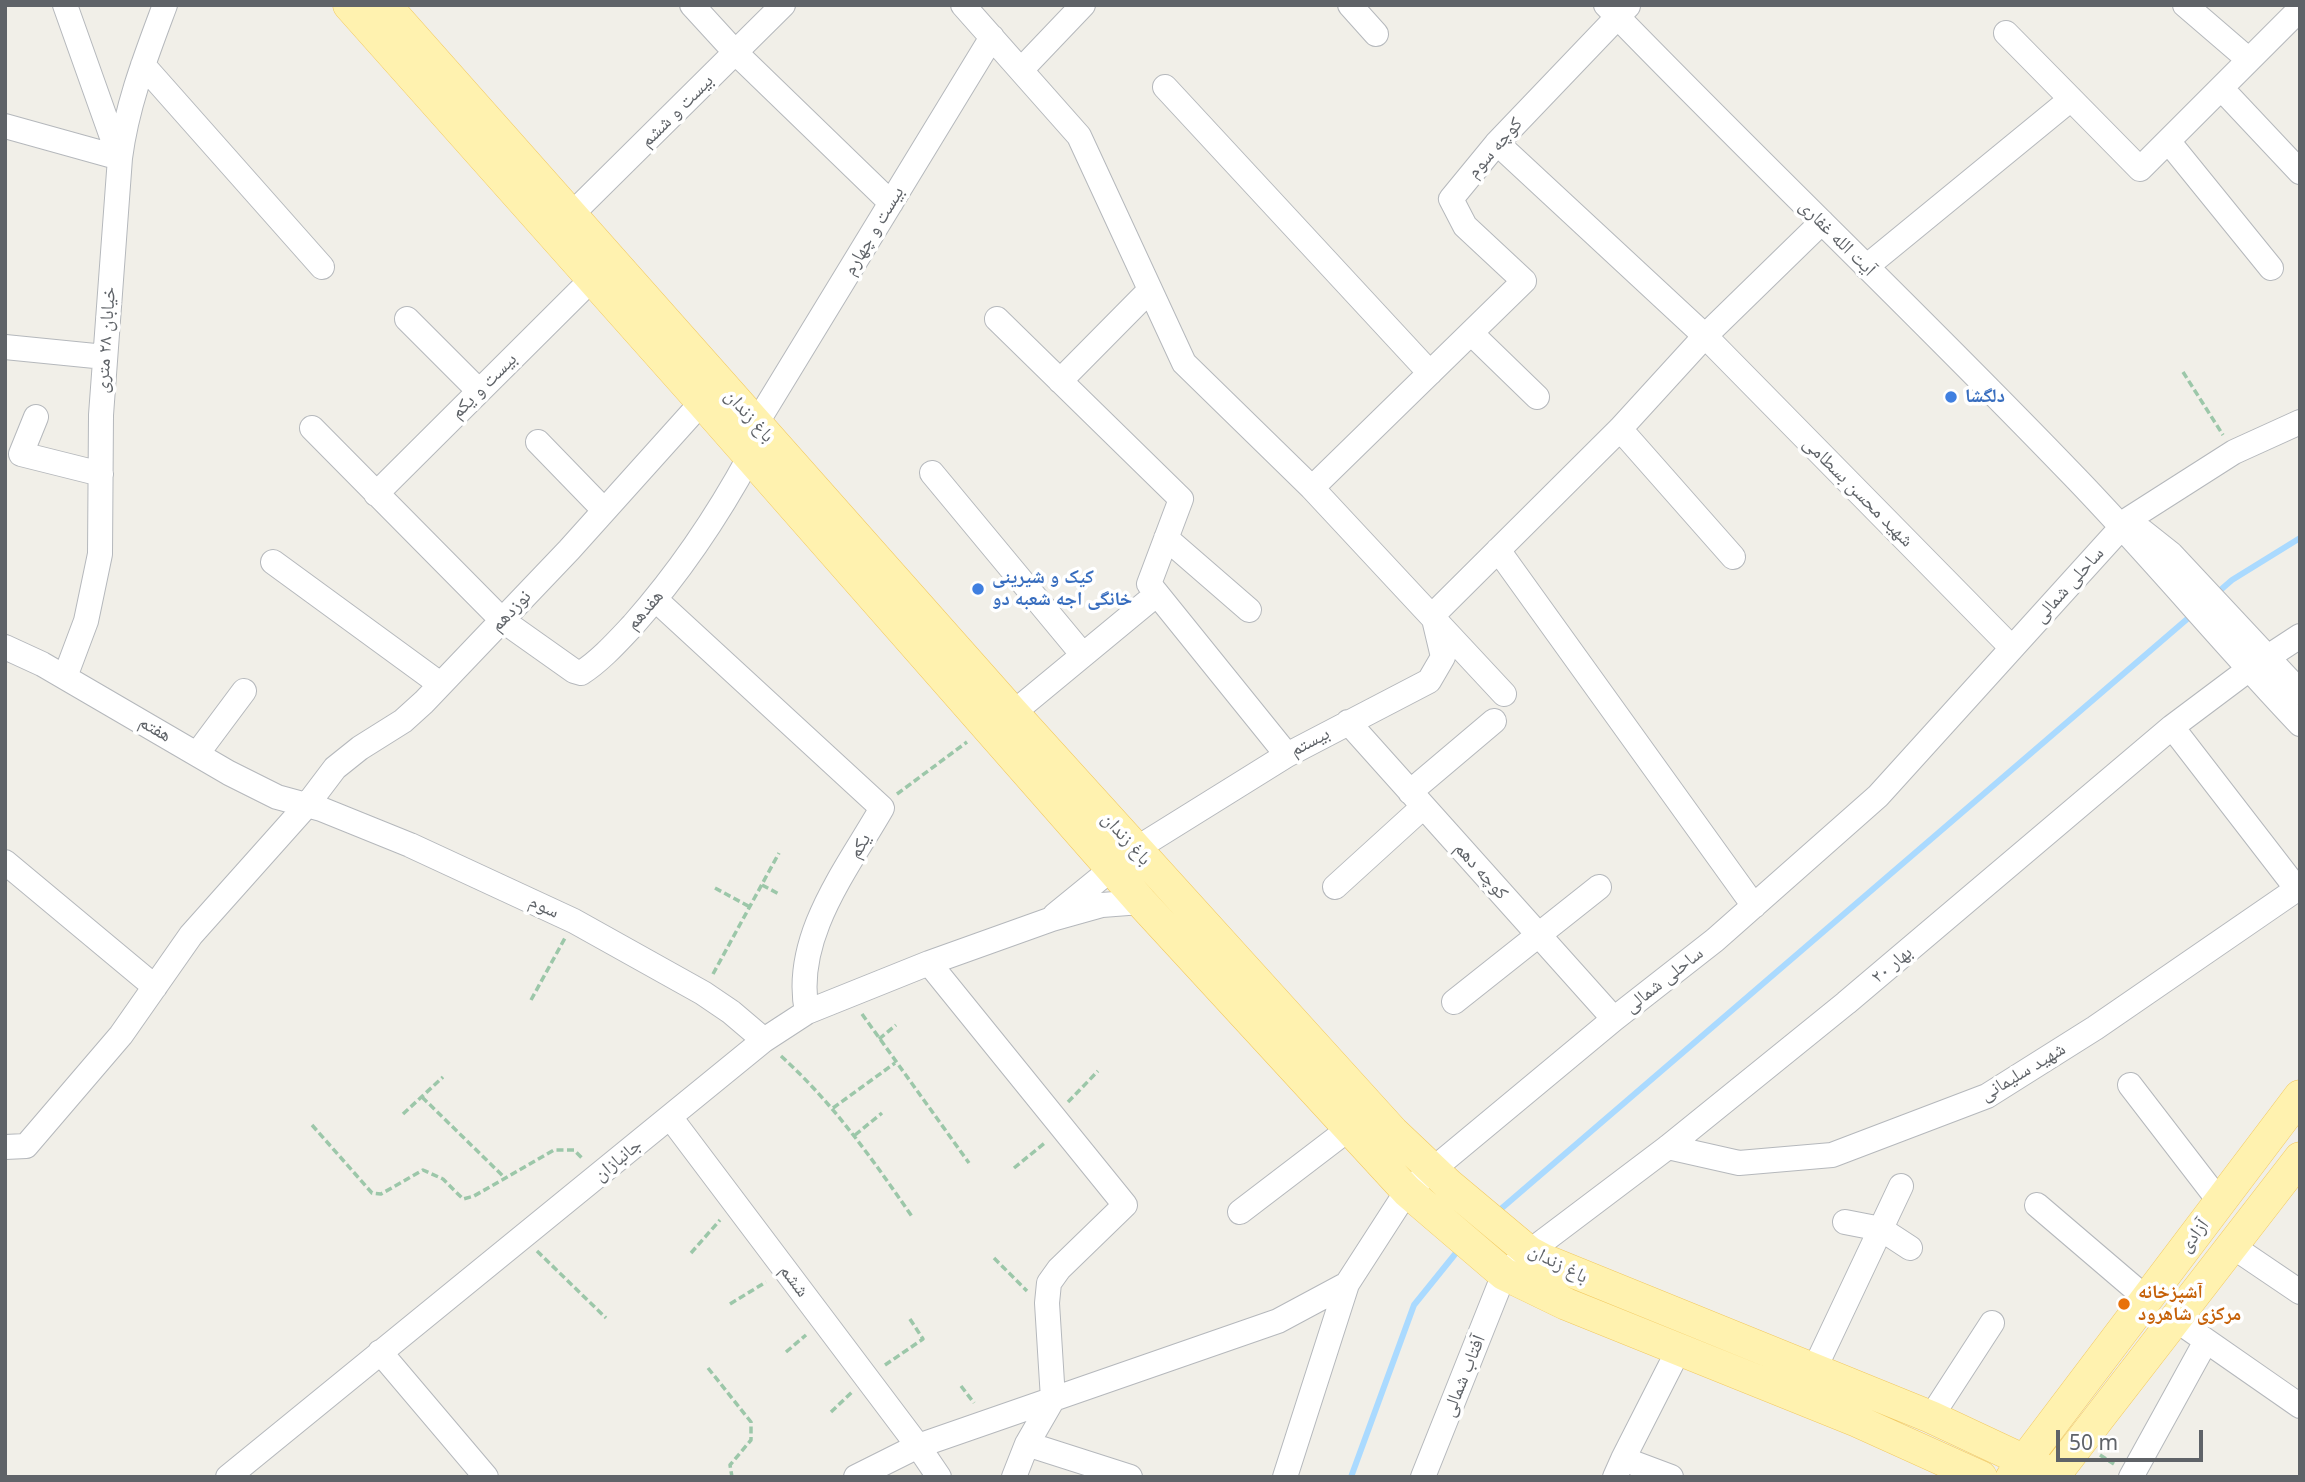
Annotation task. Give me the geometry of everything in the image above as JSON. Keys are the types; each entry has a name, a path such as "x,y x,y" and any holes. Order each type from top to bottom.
{"main road":[{"name":"باغ زندان","path":"349,5 750,456 1001,720 1124,858 1393,1132 1441,1177 1520,1245 1583,1278 1931,1417 2018,1469 2055,1476"},
{"name":"باغ زندان","path":"385,5 756,424 1001,720"},
{"name":"باغ زندان","path":"1124,858 1142,902 1417,1201 1496,1269 1566,1304 1857,1421 1981,1477"},
{"name":"آزادی","path":"2018,1469 2300,1096"},
{"name":"آزادی","path":"2055,1476 2300,1158"}],"street":[{"path":"65,5 120,158"},
{"name":"خیابان ۲۸ متری","path":"65,677 86,621 100,554 101,415 125,121 165,5"},
{"path":"692,5 736,53 891,203"},
{"name":"بیست و ششم","path":"571,215 783,5"},
{"path":"963,5 1079,136 1184,363 1312,488 1504,694"},
{"path":"1021,70 1083,5"},
{"path":"1350,5 1376,34"},
{"path":"2185,5 2249,60"},
{"name":"کوچه سوم","path":"1471,333 1524,281 1465,226 1451,199 1497,143 1617,9"},
{"name":"آیت الله غفاری","path":"1617,9 1866,267 2068,470 2165,560 2257,664"},
{"path":"2006,33 2140,169 2300,9"},
{"name":"بیست و چهارم","path":"756,424 992,37"},
{"path":"143,65 322,267"},
{"path":"1165,86 1430,373"},
{"path":"2221,88 2300,172"},
{"path":"1866,267 2071,99"},
{"path":"5,126 120,158"},
{"path":"2168,141 2271,268"},
{"name":"شهید محسن بسطامی","path":"1497,143 1705,336 2012,648"},
{"path":"1433,615 1620,429 1705,336 1822,222"},
{"name":"بیست و یکم","path":"376,494 593,278"},
{"path":"1060,381 1150,290"},
{"path":"407,319 479,391"},
{"path":"997,319 1181,499 1149,584 1287,755"},
{"path":"1312,488 1471,333 1537,397"},
{"path":"6,349 105,357"},
{"name":"نوزدهم","path":"5,1147 26,1146 121,1035 191,935 307,805 335,768 360,748 403,721 569,550 603,509 702,402"},
{"path":"36,417 21,454 101,474"},
{"name":"ساحلی شمالی","path":"1285,1477 1347,1284 1417,1201 1614,1019 1715,940 1878,796 2125,523 2234,452 2300,422"},
{"path":"312,428 502,620"},
{"path":"1620,429 1733,557"},
{"path":"538,442 603,509"},
{"name":"هفدهم","path":"502,620 575,671 581,673 590,668 656,600 704,535 750,456"},
{"path":"932,473 1083,655"},
{"path":"1166,538 1249,610"},
{"path":"1498,550 1754,906"},
{"path":"273,562 440,684"},
{"path":"1001,720 1157,594"},
{"path":"656,600 882,808"},
{"name":"بیستم","path":"1124,858 1287,755 1429,681 1443,657 1433,615"},
{"name":"بهار ۲۰","path":"1496,1269 1520,1245 1668,1147 1846,1003 2172,727 2300,636"},
{"name":"هفتم","path":"5,647 65,677 277,797 307,805"},
{"path":"2257,664 2300,692"},
{"path":"2257,664 2300,724"},
{"path":"197,754 244,691"},
{"path":"1335,887 1416,799 1494,721"},
{"name":"کوچه دهم","path":"1348,722 1614,1019"},
{"path":"2172,727 2298,888"},
{"name":"سوم","path":"307,805 410,845 574,921 703,993 764,1040"},
{"name":"یکم","path":"807,1012 807,950 828,901 882,808"},
{"name":"جانبازان","path":"1052,919 1124,858"},
{"path":"5,862 155,987"},
{"path":"1454,1002 1599,887"},
{"name":"شهید سلیمانی","path":"1668,1147 1739,1163 1832,1155 1987,1096 2095,1028 2298,888"},
{"name":"جانبازان","path":"228,1477 764,1040 807,1012 929,963 1052,919 1102,905 1142,902"},
{"path":"929,963 1125,1205 1059,1269 1049,1283 1047,1303 1053,1399 1027,1444 1014,1477"},
{"path":"2130,1085 2220,1202"},
{"name":"ششم","path":"670,1117 919,1446 939,1477"},
{"path":"1240,1213 1350,1128"},
{"path":"1814,1370 1901,1186"},
{"path":"2037,1205 2147,1299"},
{"path":"1845,1222 1881,1229 1910,1248"},
{"path":"2232,1246 2300,1292"},
{"name":"آفتاب شمالی","path":"1423,1477 1496,1269"},
{"path":"856,1477 919,1446 1278,1321 1347,1284"},
{"path":"2175,1320 2300,1406"},
{"path":"1931,1417 1992,1323"},
{"path":"2131,1477 2206,1341"},
{"path":"1671,1477 1619,1468 1679,1349"},
{"path":"380,1353 486,1477"},
{"path":"1027,1444 1130,1477"}],"path":[{"path":"2183,372 2234,452"},
{"path":"882,808 894,796 1001,720"},
{"path":"703,993 779,853"},
{"path":"762,885 779,894"},
{"path":"715,888 750,907"},
{"path":"531,1000 574,921"},
{"path":"849,995 969,1163"},
{"path":"879,1039 896,1025"},
{"path":"764,1040 807,1079 833,1108 913,1218"},
{"path":"833,1108 895,1063"},
{"path":"1014,1168 1059,1122 1098,1071"},
{"path":"403,1114 443,1077"},
{"path":"422,1097 506,1178"},
{"path":"855,1135 882,1113"},
{"path":"312,1125 372,1193 381,1194 423,1170 443,1178 463,1199 474,1196 554,1150 574,1150 599,1175"},
{"path":"691,1253 735,1203"},
{"path":"523,1237 606,1318"},
{"path":"993,1258 1030,1293 1047,1303"},
{"path":"730,1304 786,1270"},
{"path":"786,1352 824,1320"},
{"path":"708,1368 751,1422 751,1440 730,1465 732,1477"}],"waterway":[{"path":"2217,593 2232,580 2300,538"},
{"path":"1495,1214 2193,614"},
{"path":"1351,1477 1414,1305 1460,1248"}],"place":[{"name":"دلگشا","path":"1951,397"},
{"name":"کیک و شیرینی خانگی اجه شعبه دو","path":"978,589"},
{"name":"آشپزخانه مرکزی شاهرود","path":"2124,1304"}]}
